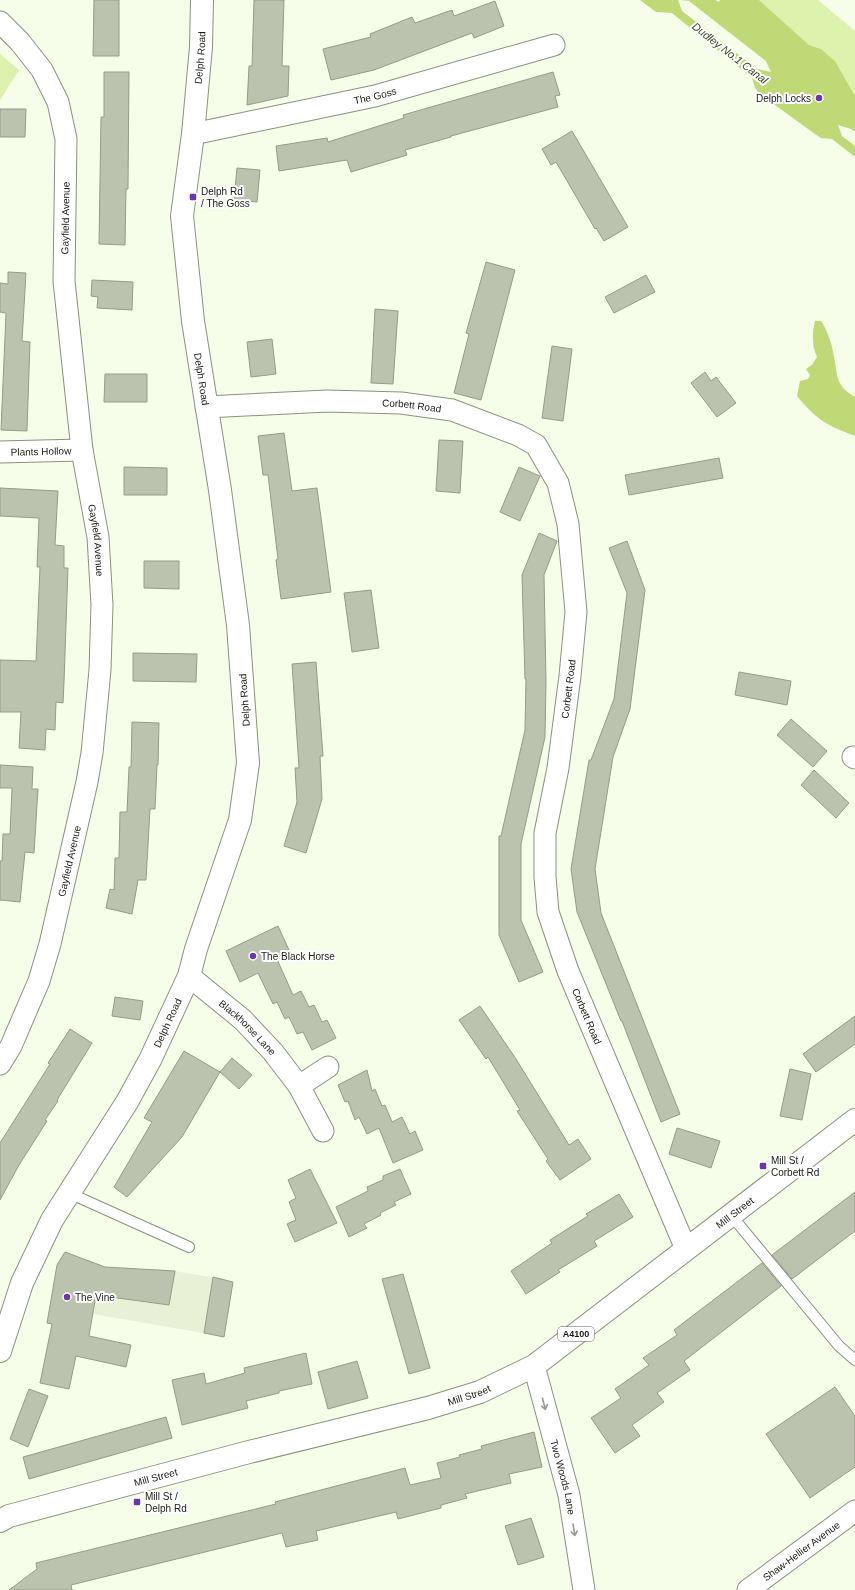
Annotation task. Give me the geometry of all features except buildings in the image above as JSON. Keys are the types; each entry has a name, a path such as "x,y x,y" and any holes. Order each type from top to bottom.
{"main road":[{"name":"Delph Road","path":"0,1351 22,1283 52,1220 127,1102 150,1060 189,976 196,949 240,820 248,763 238,624 220,490 193,321 182,216 193,134 201,46 202,0"},
{"name":"Mill Street","path":"3,1517 249,1452 428,1408 480,1392 534,1366 855,1120"}],"street":[{"name":"Gayfield Avenue","path":"0,22 20,42 42,70 58,102 66,139 64,281 82,450 98,537 102,604 100,670 92,753 87,782 47,952 36,988 11,1046 0,1064"},
{"name":"The Goss","path":"193,134 374,96 554,45"},
{"name":"Corbett Road","path":"206,407 327,401 401,403 452,410 518,435 536,445 558,483 568,524 576,612 570,676 559,760 545,834 545,878 548,912 568,971 686,1249"},
{"name":"Plants Hollow","path":"0,452 82,450"},
{"name":"Blackhorse Lane","path":"189,976 243,1020 273,1052 299,1086 323,1131"},
{"path":"299,1086 328,1067"},
{"name":"Two Woods Lane","path":"534,1366 569,1495 584,1590"},
{"name":"Shaw-Hellier Avenue","path":"748,1590 855,1511"}],"lane":[{"path":"69,1193 189,1247"},
{"path":"731,1215 839,1346 855,1360"}],"shaded area":[{"path":"759,0 818,0 855,31 855,96 835,61 821,49 809,45"},
{"path":"0,54 19,70 0,100"},
{"path":"65,1252 105,1267 174,1271 223,1279 215,1335 93,1314 95,1300 67,1295"}],"water":[{"name":"Dudley No.1 Canal","path":"640,0 678,0 682,11 757,69 771,72 766,61 689,1 681,0 715,0 719,2 720,0 759,0 809,45 821,49 835,61 855,96 855,132 851,129 838,125 842,136 855,146 855,157 832,139 821,138 760,94 755,88 752,78 672,13 656,12"},
{"path":"815,321 821,321 824,326 832,346 840,383 845,390 855,397 855,436 823,421 810,411 797,396 800,381 808,379 810,375 806,369 812,365 817,357 813,339"}],"place":[{"name":"Delph Locks","path":"819,98"},
{"name":"Delph Rd / The Goss","path":"193,197"},
{"name":"The Black Horse","path":"253,956"},
{"name":"Mill St / Corbett Rd","path":"763,1166"},
{"name":"The Vine","path":"67,1297"},
{"name":"Mill St / Delph Rd","path":"137,1502"}]}
